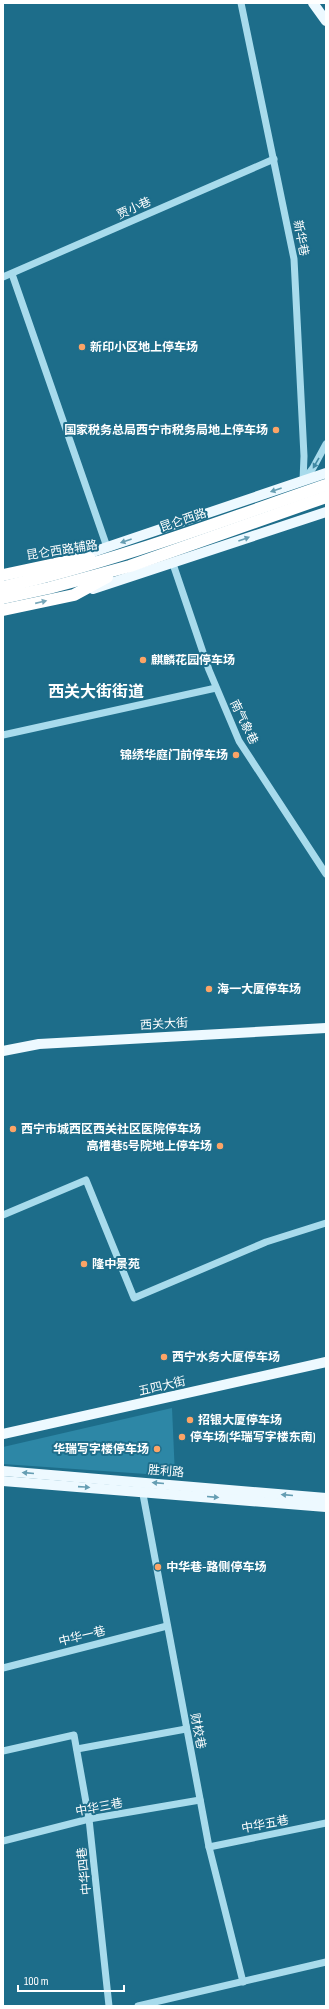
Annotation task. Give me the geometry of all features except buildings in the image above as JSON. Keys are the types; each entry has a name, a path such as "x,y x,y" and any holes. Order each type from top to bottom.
{"highway":[{"name":"昆仑西路","path":"201,535 326,485"},
{"name":"昆仑西路","path":"48,582 128,560 201,535 326,497"},
{"name":"昆仑西路辅路","path":"3,575 64,562 128,560"},
{"path":"3,610 74,595 128,560"},
{"path":"3,587 48,582"},
{"path":"3,598 48,582"}],"main road":[{"path":"313,3 326,21"},
{"path":"64,562 326,473"},
{"path":"74,595 173,564 326,512"},
{"path":"193,518 173,531 141,542 128,560 152,565 183,554 226,546"},
{"name":"西关大街","path":"3,1051 38,1044 326,1028"},
{"name":"五四大街","path":"3,1434 326,1362"},
{"name":"胜利路","path":"3,1471 326,1507"},
{"name":"胜利路","path":"3,1482 141,1487 326,1498"}],"street":[{"name":"新华巷","path":"241,3 294,259 304,456 303,481"},
{"name":"贾小巷","path":"3,277 274,158"},
{"path":"12,274 107,547"},
{"path":"303,481 313,468 326,444"},
{"name":"南气象巷","path":"173,564 216,688 238,741 326,874"},
{"path":"3,735 216,688"},
{"path":"3,1215 86,1180 134,1298 266,1242 326,1223"},
{"name":"财校巷","path":"141,1487 209,1846 243,1982"},
{"name":"中华一巷","path":"3,1668 167,1626"},
{"path":"77,1749 186,1729"},
{"name":"中华四巷","path":"3,1751 74,1735 89,1819 109,2006"},
{"name":"中华三巷","path":"3,1842 89,1819 200,1800"},
{"name":"中华五巷","path":"209,1846 326,1823"},
{"path":"138,2006 326,1962"}],"shaded area":[{"path":"172,1408 175,1476 3,1464 3,1447"}],"place":[{"name":"新印小区地上停车场","path":"82,347"},
{"name":"国家税务总局西宁市税务局地上停车场","path":"276,430"},
{"name":"麒麟花园停车场","path":"143,660"},
{"name":"锦绣华庭门前停车场","path":"236,755"},
{"name":"海一大厦停车场","path":"209,989"},
{"name":"西宁市城西区西关社区医院停车场","path":"13,1129"},
{"name":"高槽巷5号院地上停车场","path":"220,1146"},
{"name":"隆中景苑","path":"84,1264"},
{"name":"西宁水务大厦停车场","path":"164,1357"},
{"name":"招银大厦停车场","path":"190,1420"},
{"name":"停车场(华瑞写字楼东南)","path":"182,1437"},
{"name":"华瑞写字楼停车场","path":"157,1449"},
{"name":"中华巷-路侧停车场","path":"158,1567"}],"district":[{"name":"西关大街街道","path":"96,691"}]}
